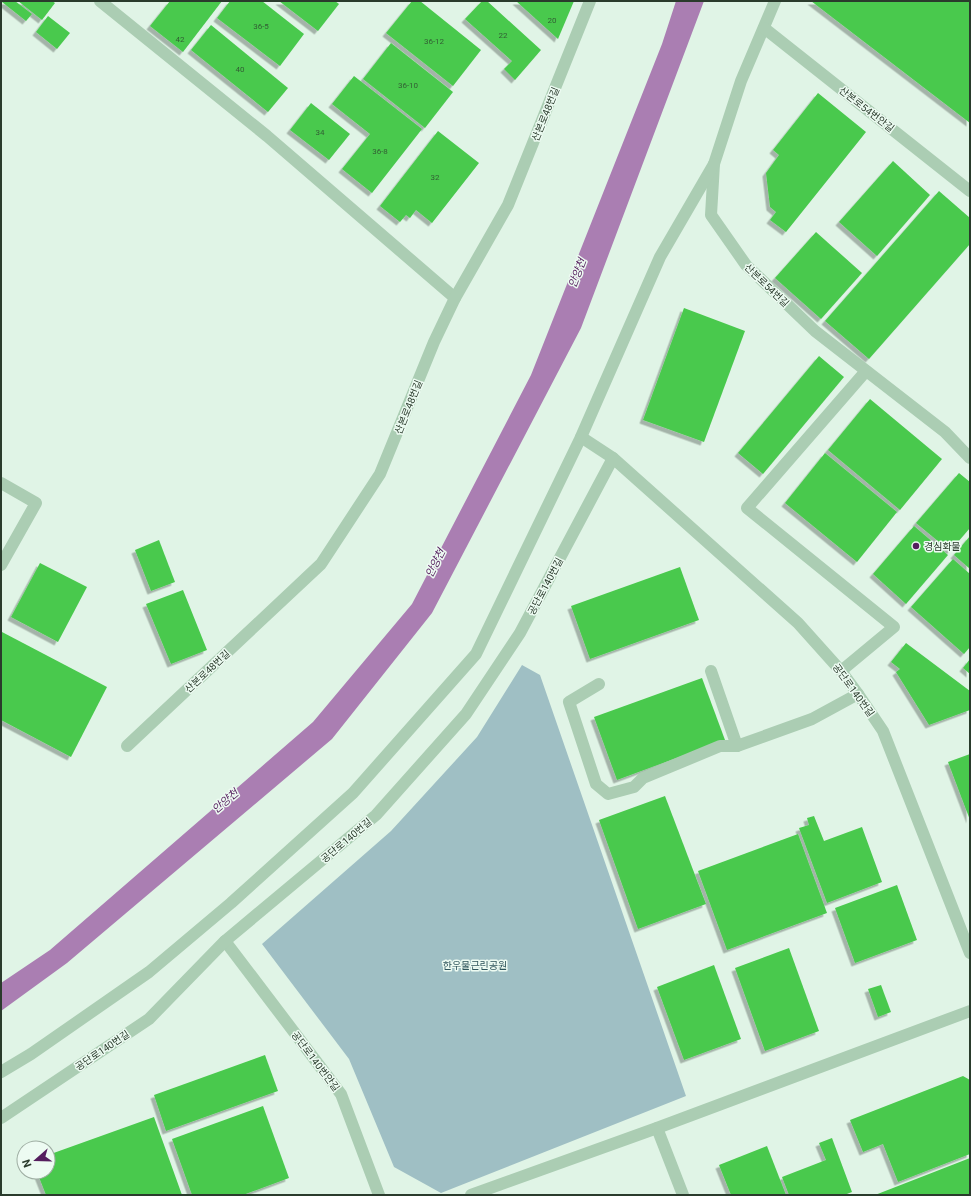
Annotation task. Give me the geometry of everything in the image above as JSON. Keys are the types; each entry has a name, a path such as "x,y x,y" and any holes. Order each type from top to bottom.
{"street":[{"path":"100,1 267,136 455,298"},
{"name":"산본로48번길","path":"127,746 321,564 380,474 434,342 455,298 508,205 590,1"},
{"name":"산본로54번길","path":"775,1 741,81 714,164 711,215 746,265 815,331 945,432 970,458"},
{"name":"산본로54번안길","path":"764,28 970,191"},
{"path":"1,1072 31,1054 149,972 231,903 353,793 476,654 581,437 660,258 714,164"},
{"path":"841,671 894,628 747,508 866,371"},
{"path":"581,437 613,458"},
{"name":"공단로140번길","path":"1,1118 149,1019 225,942 376,815 466,714 520,633 613,458 798,623 841,671 858,694 883,731 970,953"},
{"path":"1,483 36,503 1,565"},
{"path":"711,671 737,746"},
{"path":"599,684 569,702 596,784 608,794 634,787 643,778 720,746 737,746 812,719 858,694"},
{"name":"공단로140번안길","path":"225,942 341,1094 379,1195"},
{"path":"471,1195 657,1128 970,1011"},
{"path":"657,1128 683,1195"}],"green space":[{"name":"한우물근린공원","path":"522,665 540,675 686,1096 441,1193 394,1167 349,1059 262,944 391,831 477,737"}],"water":[{"name":"안양천","path":"676,1 704,1 581,328 432,613 332,739 67,963 1,1011 1,983 50,950 313,722 412,604 531,375 662,44"}],"building":[{"path":"15,1 32,14 26,21 2,2"},
{"path":"18,1 52,1 55,3 42,20"},
{"path":"170,1 222,1 183,52 150,26"},
{"path":"230,1 262,1 304,34 280,66 217,18"},
{"path":"279,1 335,1 339,4 318,31"},
{"path":"412,1 420,1 481,50 453,86 386,33"},
{"path":"482,1 487,1 541,50 515,80 504,69 512,61 465,19"},
{"path":"516,1 574,1 558,39"},
{"path":"811,1 970,1 970,123"},
{"path":"48,16 70,33 57,49 36,32"},
{"path":"211,25 288,88 268,112 191,50"},
{"path":"391,43 453,92 425,128 363,79"},
{"path":"354,76 422,129 372,193 342,169 370,134 332,104"},
{"path":"818,93 866,132 786,232 770,220 776,212 770,207 766,173 779,155 773,150"},
{"path":"311,103 350,134 329,160 290,130"},
{"path":"438,131 479,163 432,223 416,210 410,218 406,215 400,222 380,206"},
{"path":"893,161 930,195 877,256 839,222"},
{"path":"939,191 970,218 970,244 869,359 825,321"},
{"path":"816,232 862,273 821,319 775,278"},
{"path":"684,308 745,331 704,442 643,420"},
{"path":"819,356 844,377 763,474 738,453"},
{"path":"870,399 942,459 900,510 828,450"},
{"path":"825,453 897,512 857,562 785,503"},
{"path":"959,473 970,482 970,528 950,551 916,523"},
{"path":"914,526 948,555 906,604 873,574"},
{"path":"970,536 970,569 954,555"},
{"path":"159,540 175,582 151,591 135,550"},
{"path":"953,559 970,574 970,647 964,654 911,607"},
{"path":"40,563 87,587 58,642 11,617"},
{"path":"680,567 699,620 590,659 571,606"},
{"path":"183,590 207,650 171,664 146,604"},
{"path":"2,632 107,687 71,757 1,720"},
{"path":"906,643 970,691 970,710 929,725 896,672 900,669 891,662"},
{"path":"970,659 970,674 963,668"},
{"path":"702,678 725,740 617,780 594,717"},
{"path":"970,754 970,820 948,762"},
{"path":"665,796 706,904 638,929 599,820"},
{"path":"814,816 824,841 862,827 882,882 827,903 799,828 809,825 807,818"},
{"path":"798,834 827,913 727,950 698,871"},
{"path":"897,885 917,940 855,963 835,908"},
{"path":"789,948 819,1031 765,1051 735,968"},
{"path":"714,965 741,1039 684,1060 657,987"},
{"path":"881,985 891,1012 878,1017 868,989"},
{"path":"265,1055 278,1091 166,1131 154,1095"},
{"path":"963,1076 970,1080 970,1154 898,1182 883,1144 863,1152 850,1120"},
{"path":"263,1106 289,1178 243,1195 192,1195 172,1139"},
{"path":"154,1117 182,1195 46,1195 40,1180 56,1180 56,1152"},
{"path":"832,1138 852,1192 844,1195 789,1195 782,1177 826,1160 819,1143"},
{"path":"767,1146 786,1195 731,1195 719,1165"},
{"path":"970,1158 970,1195 875,1195"}],"place":[{"name":"경심화물","path":"916,546"}]}
